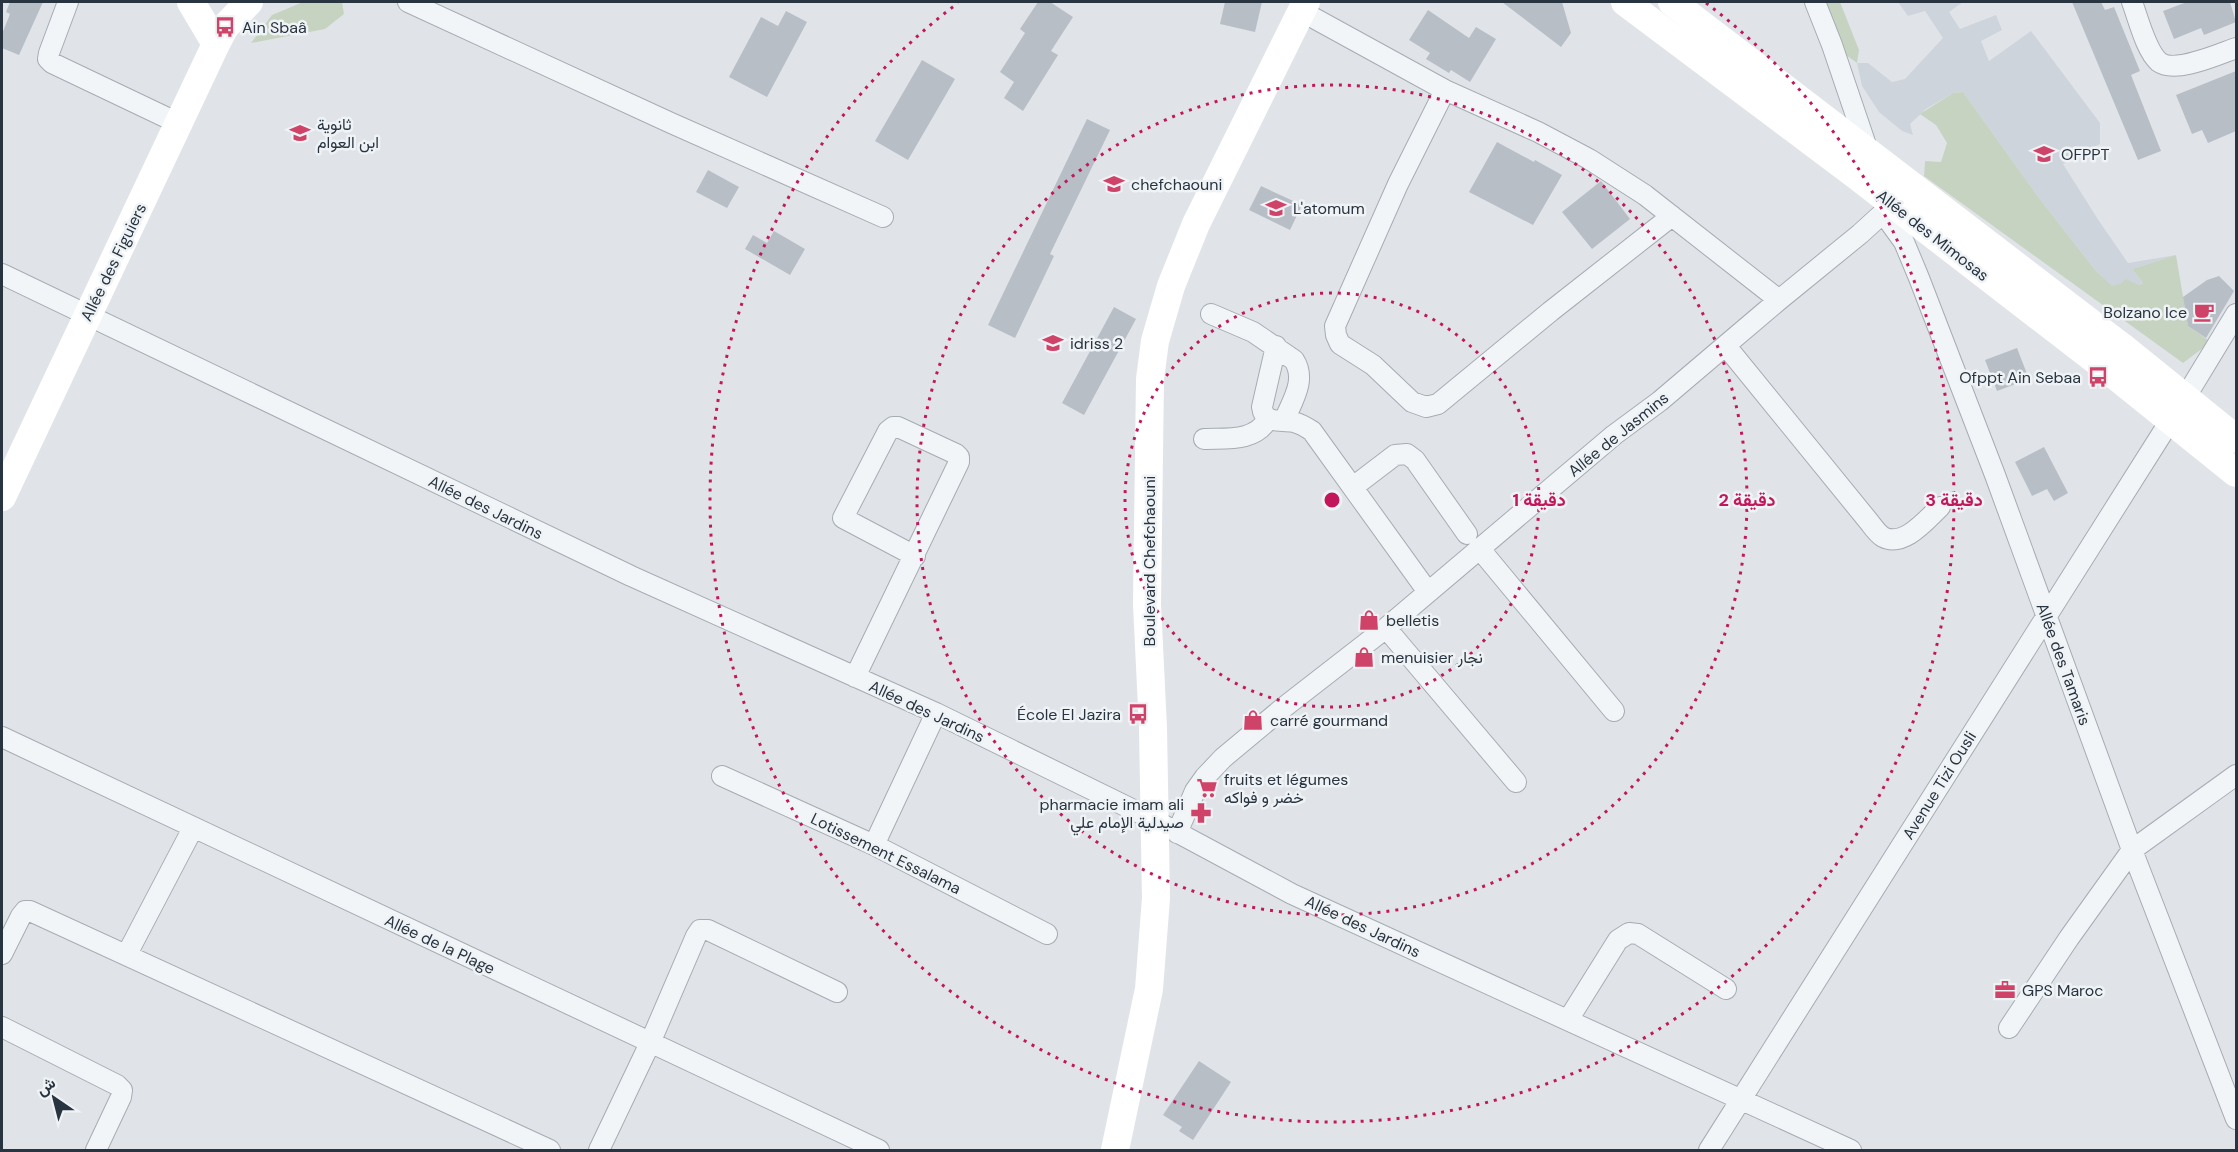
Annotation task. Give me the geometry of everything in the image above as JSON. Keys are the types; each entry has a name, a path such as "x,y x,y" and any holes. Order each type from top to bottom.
{"street":[{"path":"68,2 48,59 52,63 180,124"},
{"path":"191,2 223,24"},
{"name":"Allée des Figuiers","path":"2,497 180,124 223,24 249,2"},
{"path":"408,2 883,217"},
{"name":"Allée des Mimosas","path":"1625,2 1861,162"},
{"name":"Allée des Mimosas","path":"1672,2 1861,162 1894,199 2177,409 2236,439"},
{"path":"1815,2 1832,45 1861,162"},
{"path":"2132,2 2151,51 2161,64 2169,66 2190,64 2236,48"},
{"path":"1304,6 1445,90 1538,132 1620,178 1779,300"},
{"name":"Boulevard Chefchaouni","path":"1117,1150 1149,989 1156,898 1166,827 1147,604 1150,379 1155,341 1171,286 1196,224 1304,6"},
{"path":"1445,90 1398,184 1335,326 1340,344 1373,365 1412,402 1426,407 1438,404 1551,310 1672,216"},
{"name":"Allée de Jasmins","path":"1166,827 1222,758 1428,592 1473,541 1660,401 1860,234 1894,199"},
{"name":"Allée des Tamaris","path":"1894,199 1904,242 2046,615 2132,850 2236,1119"},
{"name":"Allée des Jardins","path":"2,274 631,576 936,713 1166,827 1292,894 1851,1150"},
{"path":"1204,439 1247,436 1276,420 1299,385 1298,365 1290,355 1253,332 1211,314"},
{"name":"Avenue Tizi Ousli","path":"1709,1150 2236,314"},
{"path":"1276,346 1262,407 1264,416 1304,426 1312,431 1428,592"},
{"path":"1726,346 1883,537 1896,539 1911,533 1940,507"},
{"name":"Allée des Mimosas","path":"2177,409 2236,474"},
{"path":"855,677 915,556 959,462 959,457 898,427 893,427 888,431 843,518 846,522 915,556"},
{"path":"1353,487 1395,455 1407,454 1415,460 1473,541 1614,711"},
{"path":"1386,628 1516,782"},
{"path":"874,845 936,713"},
{"name":"Allée de la Plage","path":"2,737 879,1150"},
{"path":"2010,1028 2068,938 2132,850 2236,775"},
{"name":"Lotissement Essalama","path":"722,776 874,845 1047,934"},
{"path":"127,954 192,828"},
{"path":"2,954 21,916 25,911 30,911 550,1150"},
{"path":"598,1150 650,1043 700,930 708,930 837,992"},
{"path":"1568,1020 1618,940 1629,933 1638,934 1726,989"},
{"path":"2,1027 117,1085 122,1090 121,1097 96,1150"}],"shaded area":[{"name":"OFPPT","path":"1898,2 1963,2 1949,12 1960,29 1996,15 2002,30 1981,41 1989,61 2031,31 2100,123 2100,144 2063,164 2099,221 2128,263 2176,255 2132,269 2143,283 2139,285 2123,283 2112,287 2096,271 2039,198 1963,92 1953,93 1926,109 1910,124 1913,135 1902,131 1879,112 1862,86 1857,63 1868,63 1892,82 1905,79 1943,38 1925,11 1908,16"}],"green space":[{"path":"303,2 342,2 344,14 325,29 251,43 272,15"},
{"path":"1815,2 1840,2 1859,50 1857,63 1832,45"},
{"path":"1963,92 2039,198 2096,271 2112,286 2122,283 2125,279 2139,285 2143,283 2132,269 2176,255 2188,326 2211,342 2183,363 1924,176 1925,161 1941,162 1947,143 1936,125 1920,114 1953,93"}],"building":[{"path":"10,2 43,2 19,55 2,48 2,34 10,14 6,12"},
{"path":"1038,2 1050,2 1073,17 1051,51 1058,55 1023,111 1004,98 1014,82 1000,72 1025,33 1020,29"},
{"path":"1225,2 1262,2 1255,32 1220,24"},
{"path":"1502,2 1562,2 1571,33 1561,47"},
{"path":"2072,2 2101,2 2105,10 2114,7 2140,71 2131,75 2161,151 2138,160"},
{"path":"2187,2 2230,2 2236,22 2204,35 2201,28 2174,39 2163,11"},
{"path":"1428,10 1469,38 1476,27 1496,39 1470,82 1451,70 1449,73 1426,59 1430,53 1409,40"},
{"path":"786,11 807,22 767,97 729,77 761,17 778,26"},
{"path":"922,60 955,79 908,160 875,141"},
{"path":"2236,71 2236,131 2208,143 2202,130 2192,134 2176,95"},
{"path":"1087,119 1110,130 1050,254 1054,256 1015,338 988,325"},
{"path":"1497,142 1562,175 1533,225 1469,192"},
{"path":"708,170 739,187 727,208 696,192"},
{"path":"1601,181 1630,219 1592,249 1562,212"},
{"name":"L'atomum","path":"1261,186 1302,205 1290,230 1249,210"},
{"path":"774,231 805,249 790,275 745,249 753,235 767,243"},
{"name":"Bolzano Ice","path":"2219,276 2234,291 2206,338 2188,326 2183,297 2207,280"},
{"path":"1114,307 1136,319 1084,415 1062,403"},
{"path":"2017,348 2029,379 1997,391 1985,360"},
{"path":"2044,447 2068,493 2054,501 2047,489 2032,496 2015,462"},
{"path":"1199,1061 1231,1082 1193,1140 1179,1131 1182,1127 1163,1115"}],"place":[{"name":"Ain Sbaâ","path":"225,27"},
{"name":"ثانوية ابن العوام","path":"300,133"},
{"name":"OFPPT","path":"2044,154"},
{"name":"chefchaouni","path":"1114,184"},
{"name":"L'atomum","path":"1276,208"},
{"name":"Bolzano Ice","path":"2204,312"},
{"name":"idriss 2","path":"1053,343"},
{"name":"Ofppt Ain Sebaa","path":"2098,377"},
{"name":"belletis","path":"1369,620"},
{"name":"menuisier نجار","path":"1364,657"},
{"name":"École El Jazira","path":"1138,714"},
{"name":"carré gourmand","path":"1253,720"},
{"name":"fruits et légumes خضر و فواكه","path":"1207,788"},
{"name":"pharmacie imam ali صيدلية الإمام علي","path":"1201,813"},
{"name":"GPS Maroc","path":"2005,990"}]}
